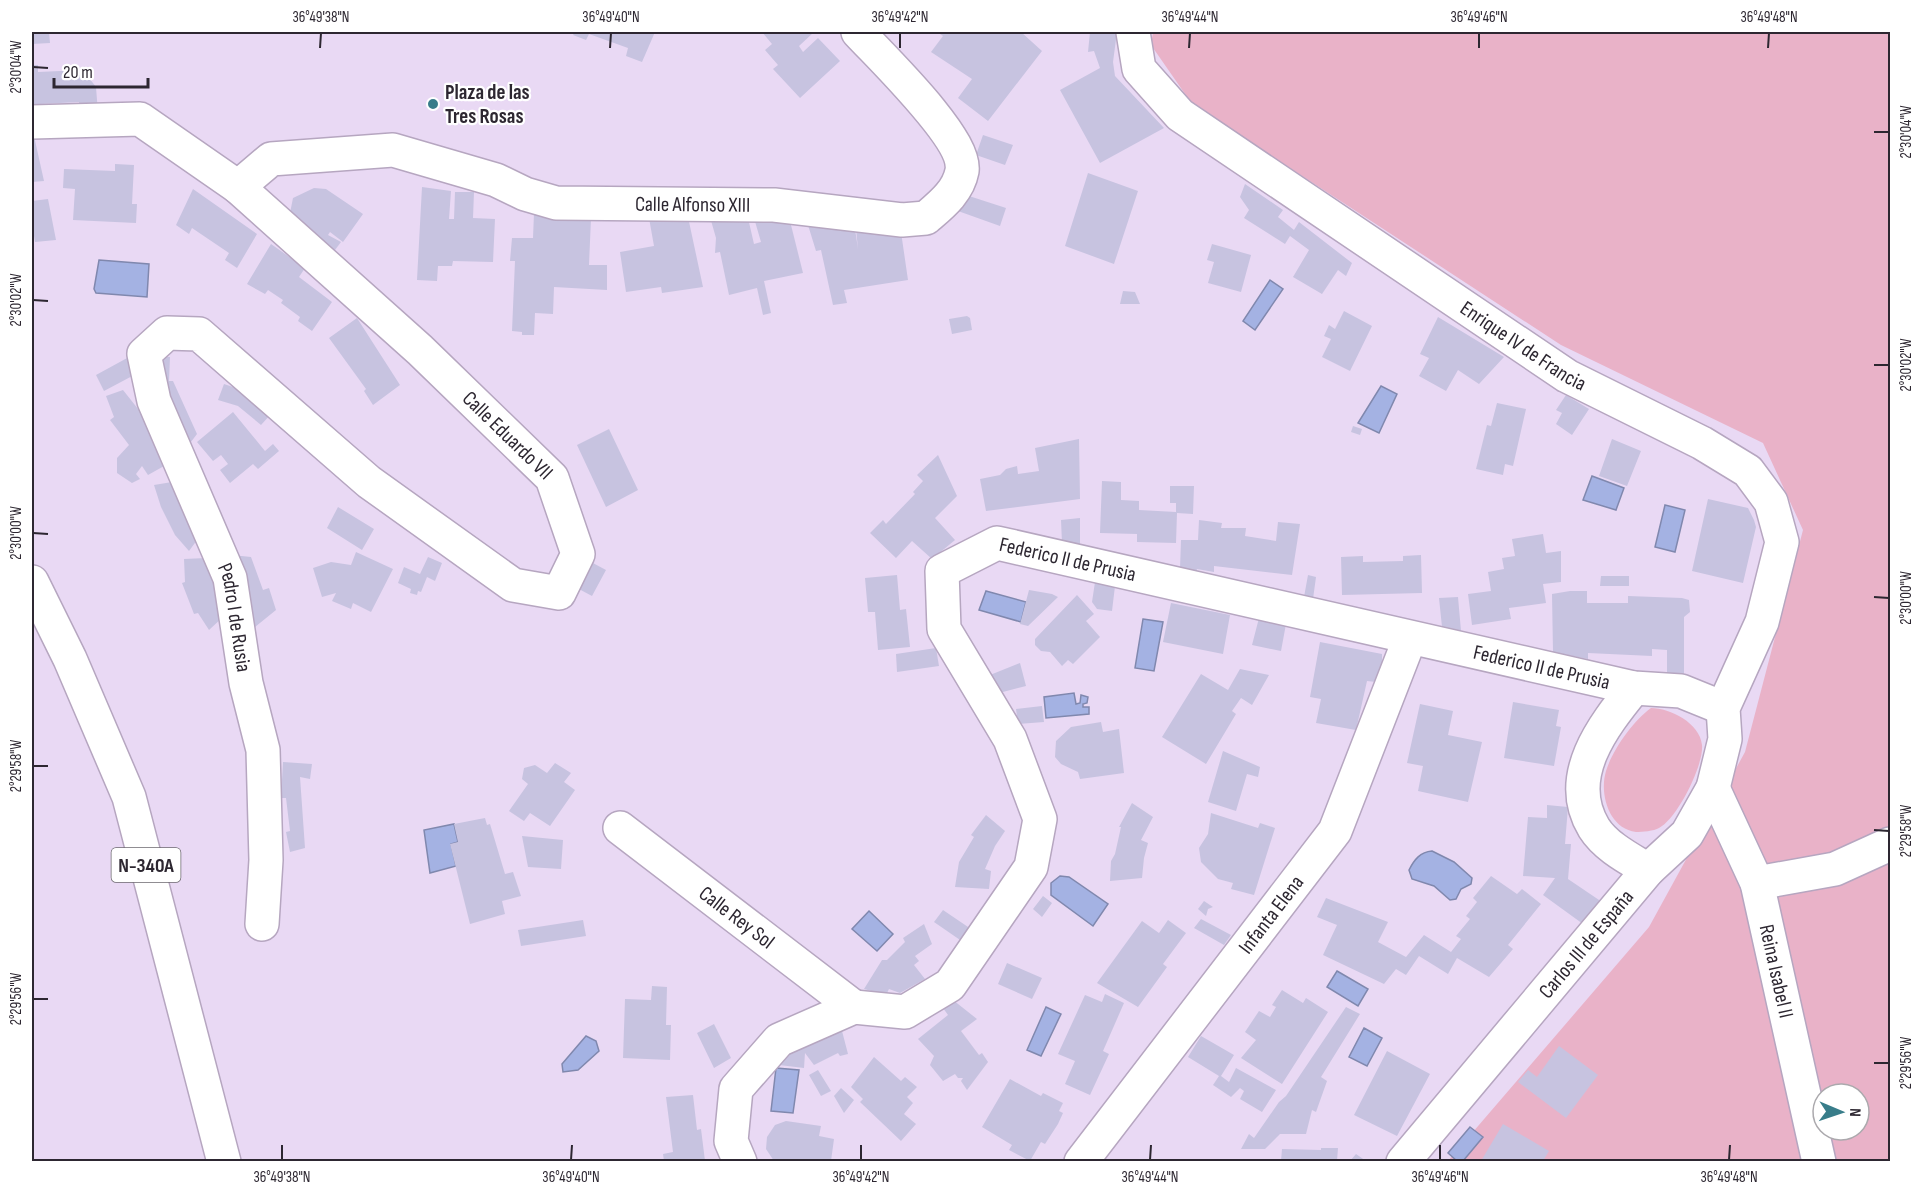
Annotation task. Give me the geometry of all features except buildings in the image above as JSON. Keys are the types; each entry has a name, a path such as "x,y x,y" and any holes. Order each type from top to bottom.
{"main road":[{"name":"Calle Alfonso XIII","path":"238,187 271,159 393,150 496,180 525,194 556,203 774,205 902,220 926,218 957,187 962,169 957,146 942,125 858,32"},
{"name":"Enrique IV de Francia","path":"1133,32 1139,69 1180,115 1567,376 1702,443 1748,471 1771,502 1782,542 1762,622 1723,708"},
{"name":"Calle Eduardo VII","path":"32,123 140,119 238,187 420,350 552,478 578,554 559,593 513,585 369,482 199,334 166,333"},
{"name":"Pedro I de Rusia","path":"166,333 144,354 154,402 230,578 246,683 263,750 266,860 262,924"},
{"name":"Federico II de Prusia","path":"740,1161 731,1142 736,1089 779,1040 854,1007 905,1012 950,985 1031,867 1040,819 1010,739 944,629 942,571 997,543 1634,688 1681,691 1723,708"},
{"name":"N-340A","path":"32,582 70,659 129,797 224,1161"},
{"name":"Infanta Elena","path":"1081,1161 1335,831 1410,638"},
{"path":"1634,688 1598,737 1586,764 1584,798 1594,828 1619,852 1648,870"},
{"name":"Carlos III de España","path":"1403,1161 1648,870 1687,834 1713,788 1725,739 1723,708"},
{"name":"Reina Isabel II","path":"1713,788 1757,883 1819,1161"},
{"name":"Calle Rey Sol","path":"620,828 854,1007"},
{"path":"1757,883 1835,869 1890,844"}],"shaded area":[{"path":"1153,32 1890,32 1890,1161 1448,1161 1649,927 1745,752 1803,530 1763,443 1561,345 1192,104 1151,45"},
{"path":"1651,708 1675,714 1690,724 1700,737 1701,754 1694,778 1674,814 1659,828 1636,832 1619,824 1608,809 1604,780 1609,763 1619,745 1637,720"}],"water":[{"path":"99,260 149,264 147,297 96,293 94,289"},
{"path":"1270,280 1283,289 1255,330 1243,321"},
{"path":"1381,386 1397,394 1379,433 1358,423"},
{"path":"1592,476 1624,488 1616,510 1583,500"},
{"path":"1665,505 1685,510 1675,552 1655,547"},
{"path":"986,591 1026,602 1021,622 979,610"},
{"path":"1143,619 1163,622 1154,671 1135,668"},
{"path":"1074,693 1076,704 1080,703 1081,695 1088,697 1083,707 1089,707 1089,714 1046,718 1044,697"},
{"path":"454,824 458,842 451,844 456,866 430,873 424,830"},
{"path":"1432,851 1454,862 1472,878 1471,884 1461,889 1456,899 1450,900 1434,886 1412,879 1409,870 1413,863 1421,855"},
{"path":"1060,876 1069,877 1108,904 1093,926 1051,895 1051,883"},
{"path":"869,911 893,934 877,951 852,929"},
{"path":"1337,971 1368,989 1358,1006 1327,987"},
{"path":"1046,1007 1061,1014 1041,1056 1027,1050"},
{"path":"1364,1028 1382,1038 1367,1066 1349,1057"},
{"path":"586,1036 596,1041 599,1051 578,1070 563,1072 562,1064"},
{"path":"776,1068 799,1070 793,1113 771,1111"},
{"path":"1470,1127 1483,1137 1463,1161 1457,1161 1448,1153"}],"place":[{"name":"Plaza de las Tres Rosas","path":"433,104"}]}
